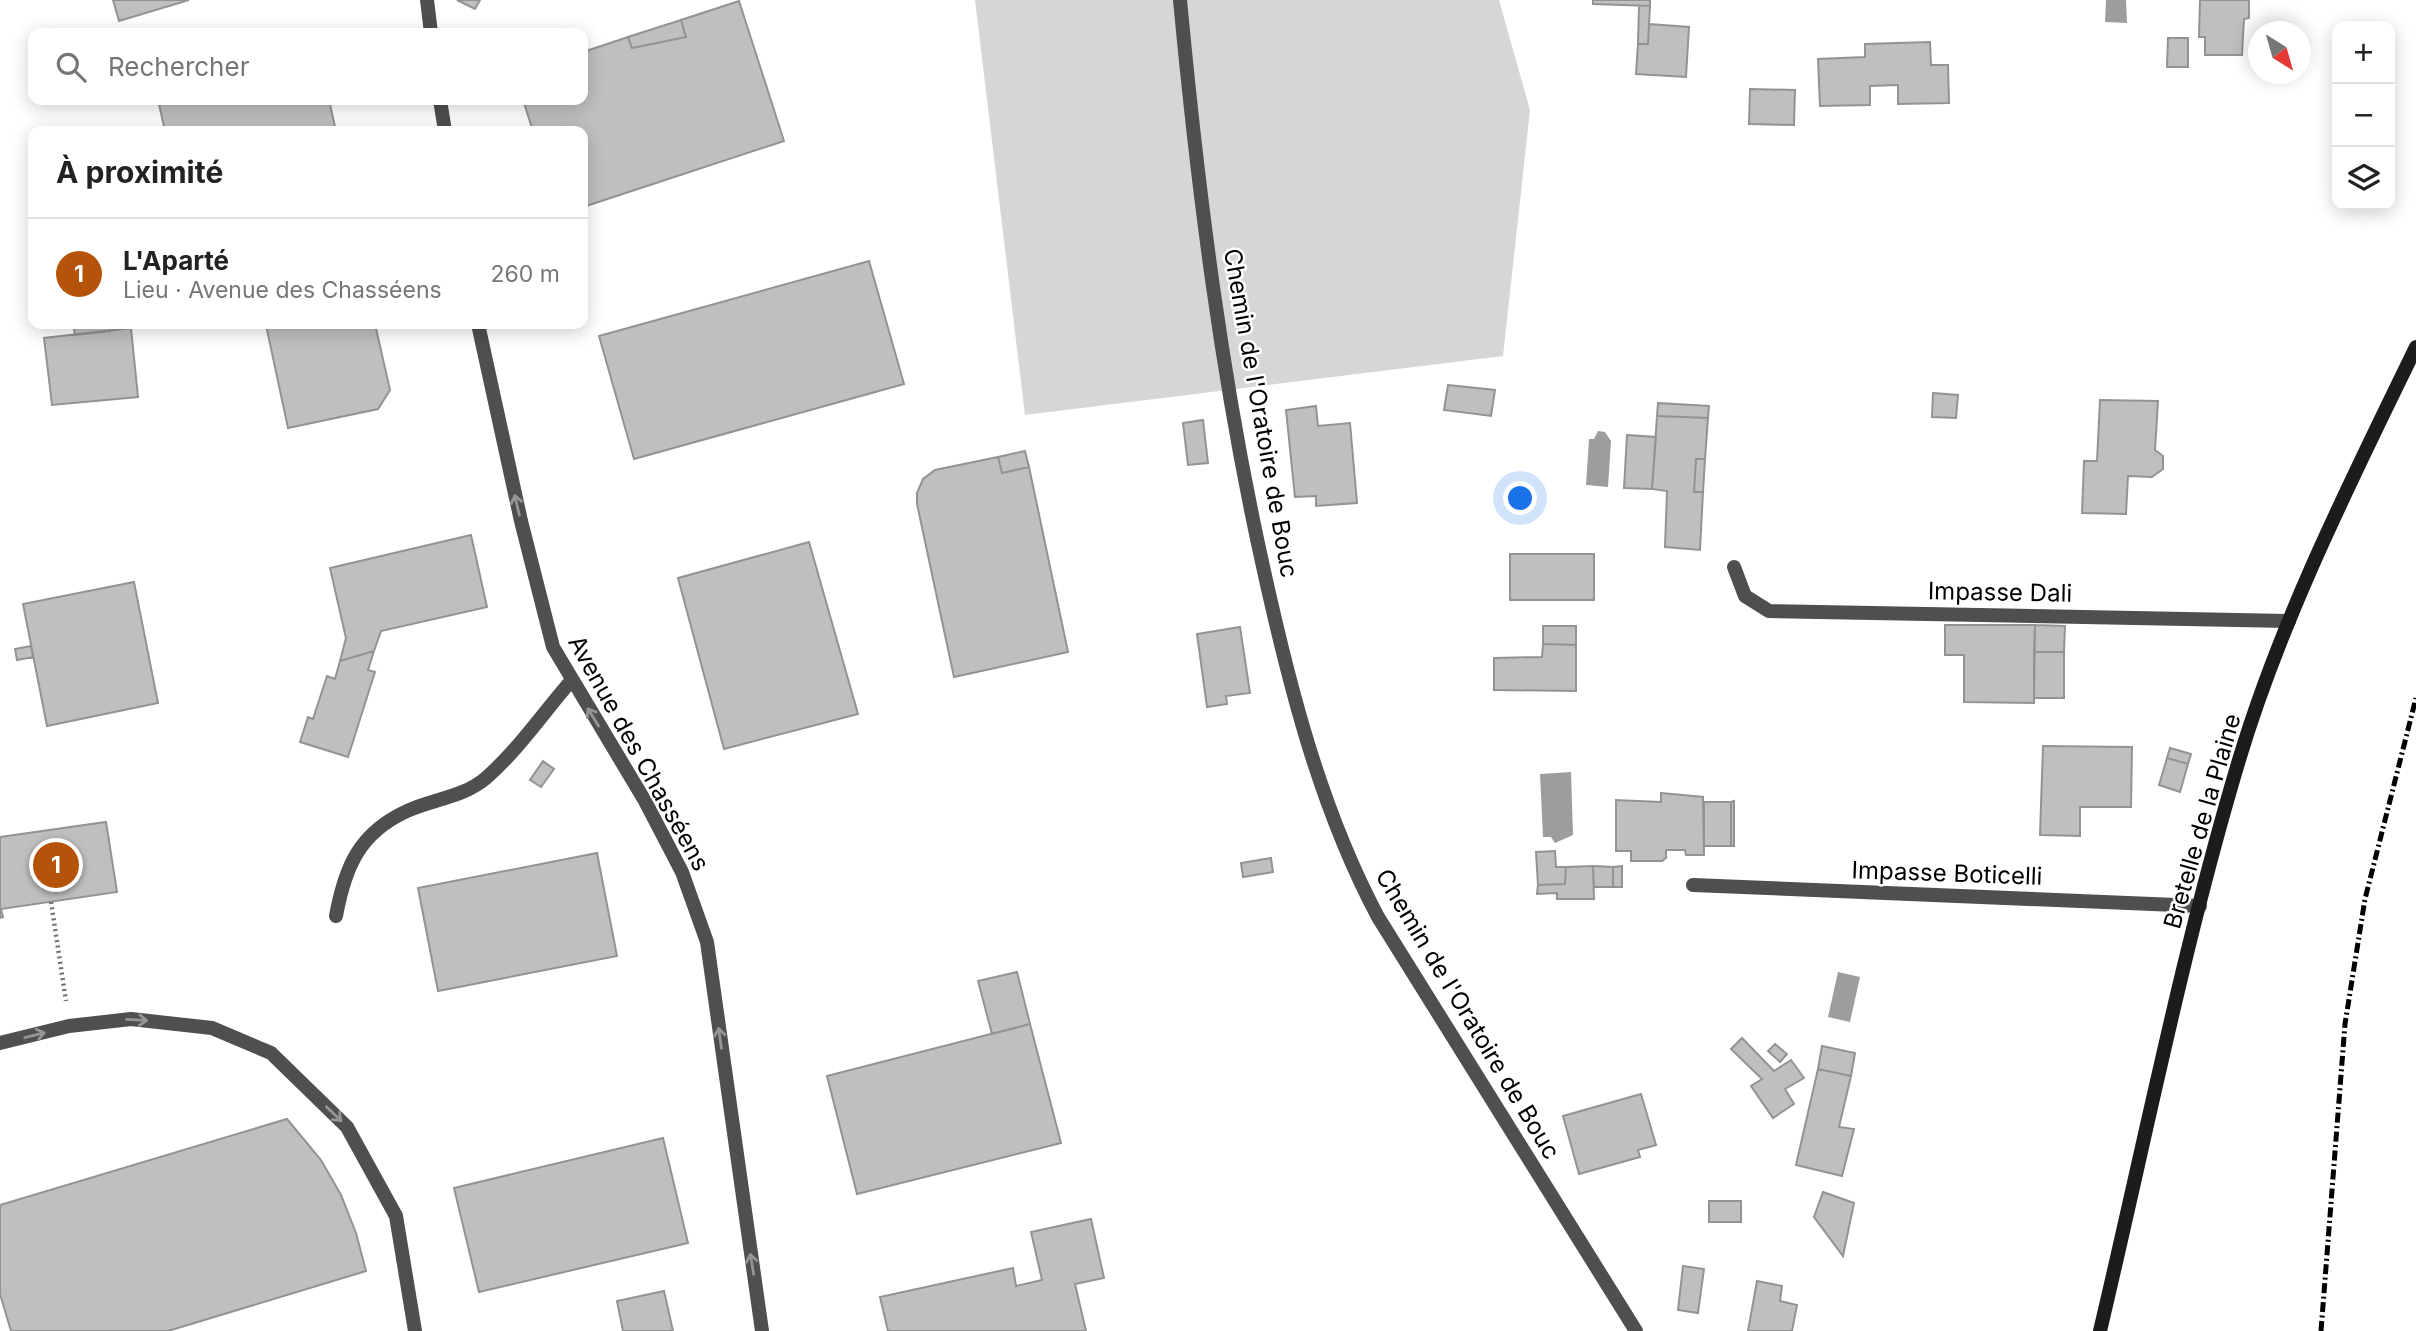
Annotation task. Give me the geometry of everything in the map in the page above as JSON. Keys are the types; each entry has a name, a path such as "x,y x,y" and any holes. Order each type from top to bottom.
{"main road":[{"name":"Bretelle de la Plaine","path":"2100,1331 2200,906 2239,759 2289,621 2416,346"}],"street":[{"path":"427,0 430,28"},
{"name":"Chemin de l'Oratoire de Bouc","path":"1180,0 1192,129 1245,485 1281,651 1311,752 1357,877 1378,917 1636,1331"},
{"path":"441,105 444,126"},
{"name":"Avenue des Chasséens","path":"479,329 521,521 550,635 571,681 645,801 682,872 707,942 762,1331"},
{"name":"Impasse Dali","path":"1734,567 1745,596 1769,611 2289,621"},
{"path":"336,916 343,876 366,838 407,811 449,798 484,779 571,681"},
{"name":"Impasse Boticelli","path":"1693,885 2200,906"},
{"path":"0,1043 69,1026 131,1019 212,1028 271,1053 348,1127 396,1216 415,1331"}],"path":[{"path":"51,902 69,1026"}],"shaded area":[{"path":"975,0 1499,0 1530,110 1503,356 1025,415"},
{"path":"2106,0 2126,0 2127,23 2105,22"},
{"path":"1598,431 1605,432 1611,441 1608,487 1586,485 1589,439 1594,439"},
{"path":"1571,772 1573,835 1555,843 1551,837 1543,837 1540,774"},
{"path":"1838,972 1860,977 1850,1022 1828,1017"}],"building":[{"path":"113,0 189,0 119,21"},
{"path":"457,0 480,0 475,9"},
{"path":"1593,0 1650,0 1650,6 1593,4"},
{"path":"2200,0 2249,0 2249,18 2244,19 2242,55 2205,55 2205,37 2199,37"},
{"path":"739,1 784,141 588,205 588,126 531,126 525,105 588,105 588,50 628,37 632,48 686,37 681,20"},
{"path":"1639,6 1650,6 1648,44 1638,44"},
{"path":"681,20 686,37 632,48 628,37"},
{"path":"1649,24 1689,27 1686,77 1636,74 1638,44 1648,44"},
{"path":"2168,38 2188,38 2188,67 2167,67"},
{"path":"1930,42 1931,65 1948,65 1949,103 1898,104 1898,85 1870,86 1870,105 1820,106 1818,59 1865,57 1865,44"},
{"path":"1750,89 1795,90 1794,125 1749,124"},
{"path":"159,105 330,105 335,126 164,126"},
{"path":"869,261 904,384 634,459 599,336"},
{"path":"74,329 110,329 110,331 75,335"},
{"path":"131,329 138,397 52,405 44,338"},
{"path":"267,329 376,329 390,390 378,409 288,428"},
{"path":"1448,385 1495,390 1491,416 1444,410"},
{"path":"1933,393 1958,395 1956,418 1932,417"},
{"path":"2100,400 2158,401 2155,450 2163,456 2163,469 2152,477 2128,476 2126,514 2082,513 2084,461 2097,461"},
{"path":"1658,403 1709,406 1708,418 1657,416"},
{"path":"1316,406 1318,426 1350,423 1357,503 1316,506 1316,496 1295,497 1286,410"},
{"path":"1657,416 1708,418 1705,459 1696,459 1694,492 1703,492 1700,550 1665,547 1667,491 1652,489"},
{"path":"1203,420 1208,463 1188,465 1183,423"},
{"path":"1627,435 1656,437 1652,489 1624,488"},
{"path":"1025,451 1029,467 1002,473 998,457"},
{"path":"998,457 1002,473 1029,467 1068,652 954,677 917,504 917,493 923,479 935,470"},
{"path":"1696,459 1705,459 1703,492 1694,492"},
{"path":"471,535 487,607 381,631 374,651 340,661 346,638 330,568"},
{"path":"809,542 858,714 724,749 678,578"},
{"path":"1510,554 1594,554 1594,600 1510,600"},
{"path":"134,582 158,703 47,726 23,604"},
{"path":"1945,625 2035,625 2034,703 1964,702 1964,655 1945,655"},
{"path":"2035,625 2065,626 2064,652 2034,652"},
{"path":"1543,626 1576,626 1576,645 1543,644"},
{"path":"1240,627 1250,693 1226,696 1227,704 1207,707 1197,634"},
{"path":"1543,644 1576,645 1576,691 1494,690 1494,658 1542,657"},
{"path":"31,646 33,657 17,660 15,649"},
{"path":"374,651 368,670 375,672 348,757 300,742 308,717 313,719 327,676 335,679 340,661"},
{"path":"2034,652 2064,652 2064,698 2034,698"},
{"path":"2043,746 2132,747 2131,807 2080,807 2080,836 2040,835"},
{"path":"2170,748 2191,754 2188,764 2167,758"},
{"path":"2167,758 2188,764 2180,792 2159,785"},
{"path":"543,761 554,769 541,787 530,780"},
{"path":"1661,793 1703,797 1704,855 1686,855 1685,850 1666,850 1666,858 1662,861 1631,861 1631,851 1616,851 1616,800 1661,802"},
{"path":"1734,801 1734,846 1731,846 1731,802"},
{"path":"1704,802 1731,802 1731,846 1704,846"},
{"path":"106,822 117,892 1,909 3,917 0,918 0,837"},
{"path":"1555,851 1556,867 1566,867 1565,884 1538,885 1536,852"},
{"path":"597,853 617,956 438,991 418,888"},
{"path":"1271,858 1273,872 1243,877 1241,863"},
{"path":"1593,866 1594,899 1557,899 1557,893 1537,894 1538,885 1565,884 1566,867"},
{"path":"1593,866 1613,867 1613,887 1594,887"},
{"path":"1622,866 1622,887 1613,887 1613,867"},
{"path":"1017,972 1030,1024 992,1034 978,981"},
{"path":"1030,1024 1061,1143 857,1194 827,1076"},
{"path":"1742,1038 1774,1071 1791,1060 1804,1078 1785,1089 1794,1104 1773,1118 1751,1086 1762,1079 1731,1049"},
{"path":"1775,1044 1787,1054 1780,1062 1768,1051"},
{"path":"1822,1046 1855,1053 1851,1076 1818,1069"},
{"path":"1818,1069 1851,1076 1839,1127 1854,1129 1842,1176 1796,1165"},
{"path":"1641,1094 1656,1145 1638,1150 1640,1157 1579,1174 1563,1116"},
{"path":"287,1119 321,1160 341,1195 356,1233 366,1271 168,1331 11,1331 0,1294 0,1205"},
{"path":"663,1138 688,1243 479,1292 454,1188"},
{"path":"1823,1192 1854,1203 1843,1256 1814,1217"},
{"path":"1709,1201 1741,1201 1741,1222 1709,1222"},
{"path":"1091,1219 1104,1278 1075,1284 1086,1331 888,1331 880,1297 1013,1268 1016,1286 1042,1280 1031,1232"},
{"path":"1683,1266 1704,1269 1698,1313 1678,1310"},
{"path":"1757,1281 1782,1286 1780,1301 1797,1305 1792,1331 1748,1331"},
{"path":"664,1291 673,1331 623,1331 617,1301"}],"railway":[{"path":"2321,1331 2345,1024 2365,899 2416,698"}],"place":[{"name":"L'Aparté","path":"56,865"}]}
